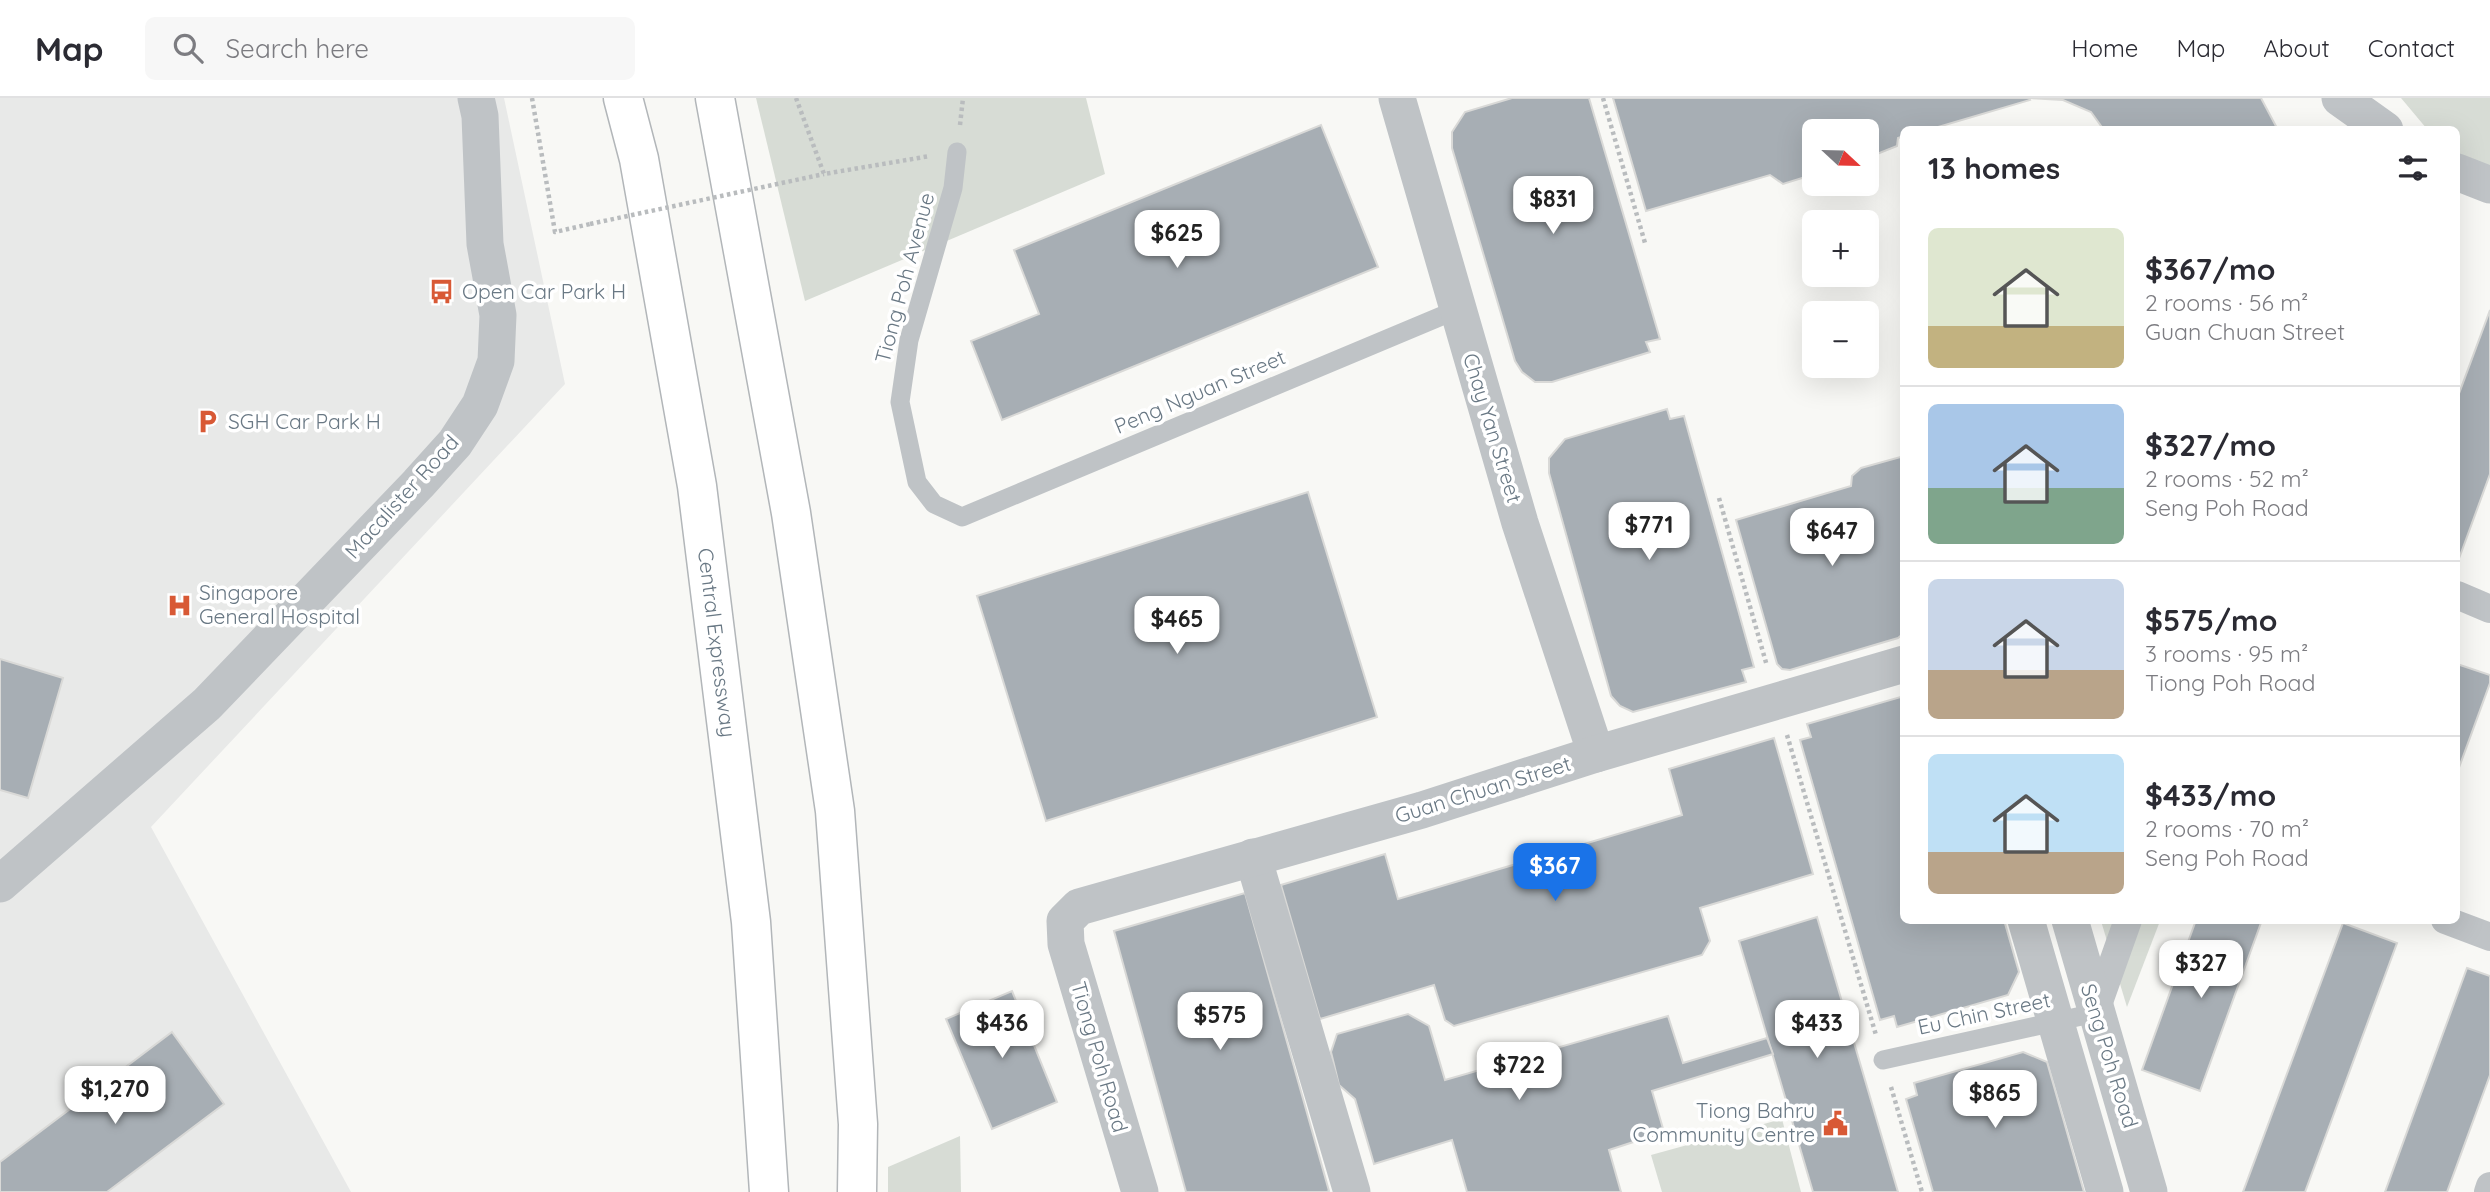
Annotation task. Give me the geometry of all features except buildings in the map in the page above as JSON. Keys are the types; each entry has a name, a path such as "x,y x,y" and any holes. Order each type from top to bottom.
{"highway":[{"name":"Central Expressway","path":"623,98 639,159 697,486 751,922 769,1192"},
{"path":"715,98 791,513 835,811 858,1124 856,1192"}],"street":[{"name":"Macalister Road","path":"0,884 207,705 418,484 455,443 480,405 496,362 498,315 485,244 480,116 476,98"},
{"name":"Chay Yan Street","path":"1397,98 1520,523 1596,754"},
{"path":"2324,98 2334,126"},
{"path":"2340,98 2379,126"},
{"path":"2460,173 2490,185"},
{"path":"2460,596 2490,609"},
{"name":"Guan Chuan Street","path":"1065,920 1079,907 1422,810 1596,754 1900,665"},
{"path":"1253,857 1352,1192"},
{"name":"Tiong Poh Road","path":"1065,920 1066,944 1140,1192"},
{"name":"Seng Poh Road","path":"2027,924 2105,1192"},
{"name":"Seng Poh Road","path":"2071,924 2095,1013 2150,1192"},
{"path":"2095,1013 2127,924"},
{"path":"2456,924 2490,937"},
{"path":"2488,1192 2490,1186"}],"lane":[{"name":"Tiong Poh Avenue","path":"957,152 953,188 909,340 900,402 917,482 934,504 962,517"},
{"name":"Peng Nguan Street","path":"962,517 1457,310"},
{"name":"Eu Chin Street","path":"1883,1060 2095,1013"}],"path":[{"path":"532,98 555,232 824,174 957,152 963,98"},
{"path":"796,98 824,174"},
{"path":"1604,98 1645,243"},
{"path":"1719,498 1922,1192"}],"shaded area":[{"name":"Singapore General Hospital","path":"0,98 504,98 565,384 151,827 351,1192 0,1192"},
{"path":"756,98 1086,98 1105,174 805,301"},
{"path":"2401,98 2490,98 2490,167 2460,156 2460,126 2424,126"},
{"path":"2102,924 2159,924 2127,1007"},
{"path":"1782,1119 1801,1192 1662,1192 1651,1155"},
{"path":"960,1136 961,1192 888,1192 888,1167"}],"place":[{"name":"Open Car Park H","path":"442,292"},
{"name":"SGH Car Park H","path":"208,422"},
{"name":"Singapore General Hospital","path":"179,605"},
{"name":"Tiong Bahru Community Centre","path":"1835,1123"}]}
